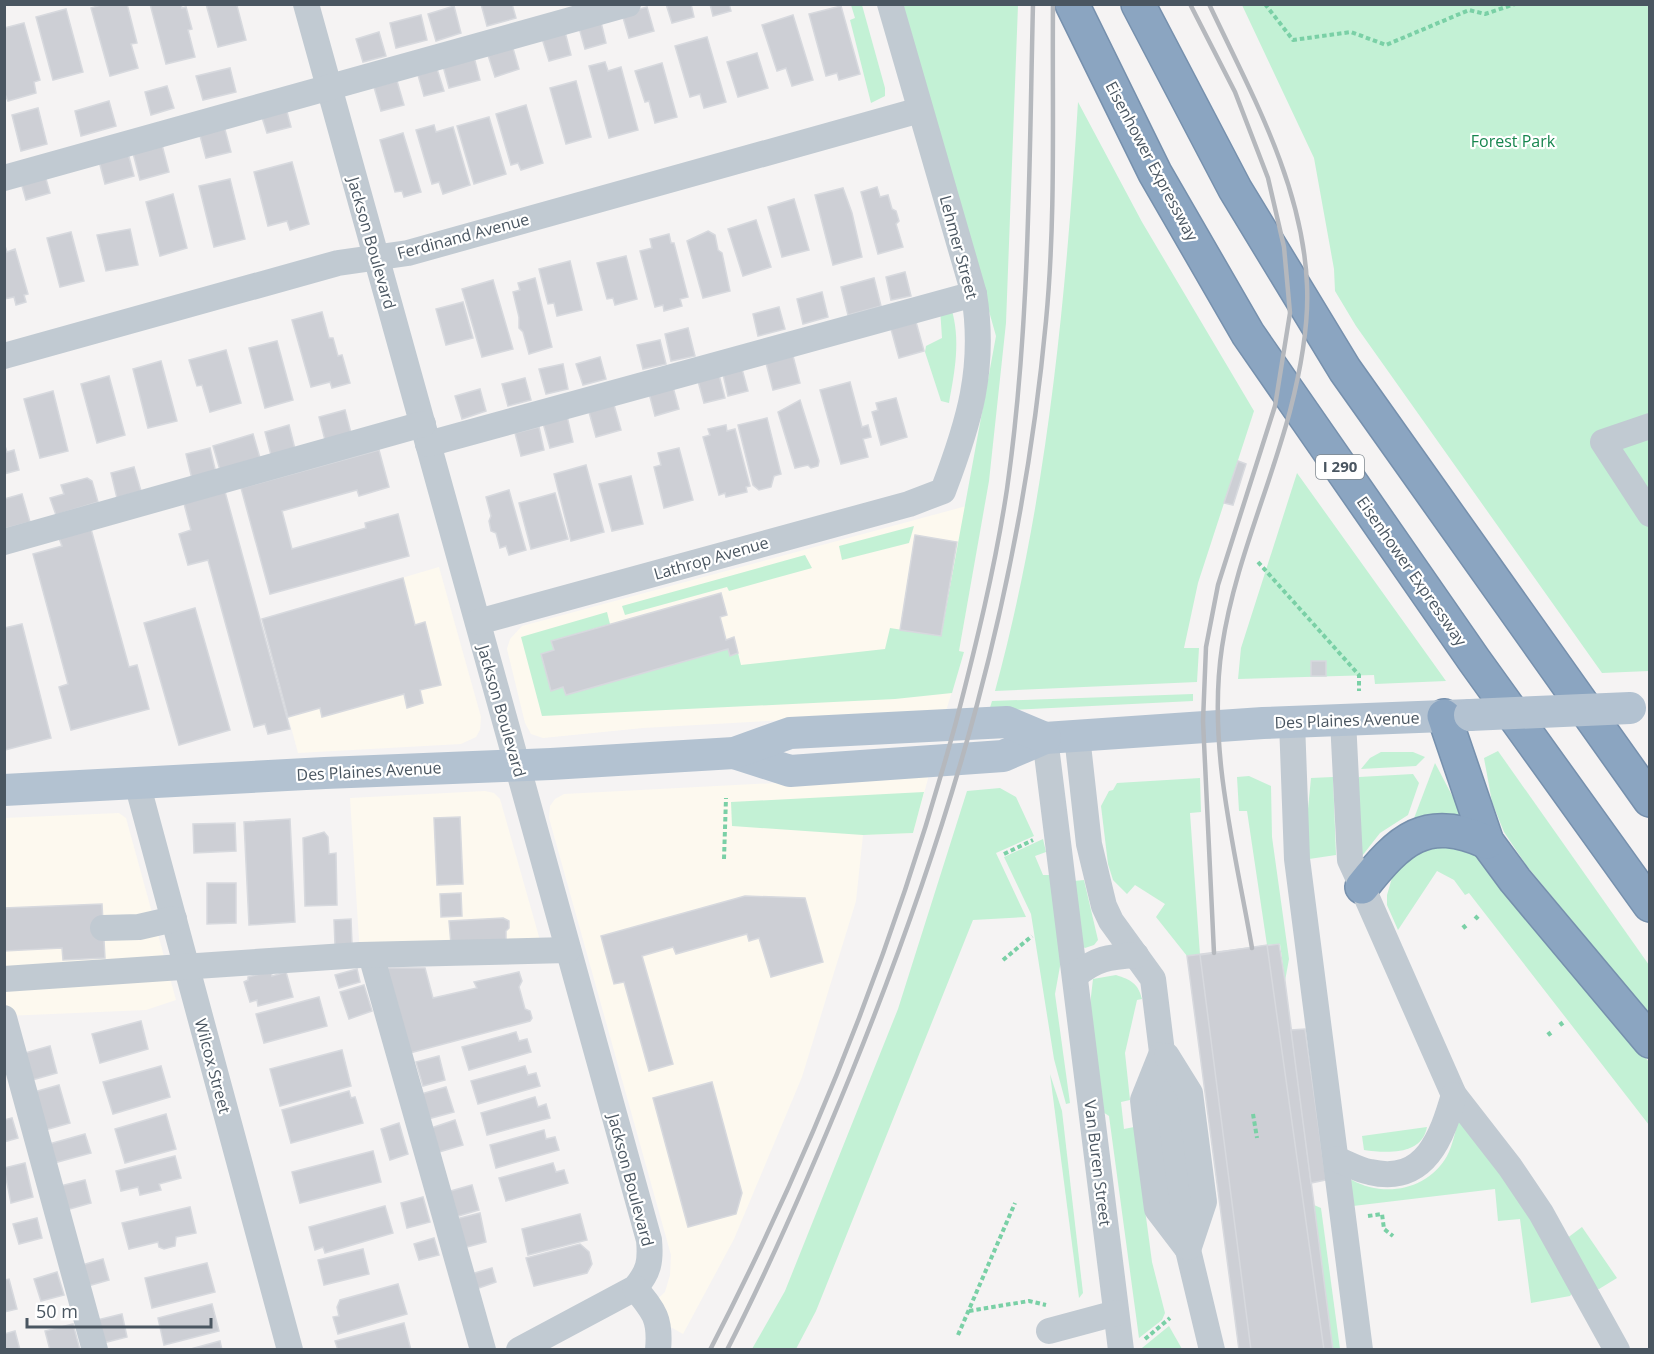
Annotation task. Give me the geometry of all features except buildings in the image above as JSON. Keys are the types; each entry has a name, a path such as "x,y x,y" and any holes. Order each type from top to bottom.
{"highway":[{"name":"Eisenhower Expressway","path":"1072,4 1155,173 1248,334 1474,660 1650,905"},
{"path":"1138,4 1235,189 1345,370 1650,800"},
{"path":"1457,716 1487,842 1515,880 1650,1041"},
{"path":"1362,887 1400,843 1416,835 1438,830 1467,833 1487,842"}],"main road":[{"name":"Des Plaines Avenue","path":"4,789 734,753 790,733 1007,722 1045,738 1292,722 1640,707"}],"street":[{"name":"Jackson Boulevard","path":"306,4 649,1240 651,1260 647,1274 635,1288"},
{"path":"4,178 628,4"},
{"name":"Lehmer Street","path":"890,4 974,294 979,326 976,386 963,439 943,490"},
{"name":"Ferdinand Avenue","path":"4,356 341,262 408,253 921,110"},
{"path":"4,542 974,294"},
{"path":"1650,426 1603,442 1650,514"},
{"name":"Lathrop Avenue","path":"478,622 909,504 943,490"},
{"path":"1352,720 1350,860 1454,1095 1510,1167 1541,1213 1617,1350"},
{"path":"1292,722 1297,859 1360,1350"},
{"path":"1077,736 1089,844 1096,880 1111,921 1153,979 1163,1050 1190,1093 1204,1202 1188,1250"},
{"name":"Van Buren Street","path":"1045,738 1121,1350"},
{"name":"Wilcox Street","path":"136,783 290,1350"},
{"path":"104,928 139,927 174,919"},
{"path":"4,979 371,955 568,950"},
{"path":"371,955 483,1350"},
{"path":"1075,976 1090,963 1111,957 1136,955"},
{"path":"4,1018 95,1350"},
{"path":"1163,1050 1143,1100 1157,1209 1188,1250 1212,1350"},
{"path":"1336,1159 1378,1174 1402,1171 1424,1160 1439,1142 1454,1095"},
{"path":"519,1350 635,1288 658,1320 660,1329 658,1350"},
{"path":"1049,1331 1116,1312"}],"path":[{"path":"1265,4 1293,40 1351,32 1386,45 1469,10 1485,14 1515,4"},
{"path":"1258,562 1359,675 1352,720"},
{"path":"724,859 726,798"},
{"path":"1004,854 1037,839"},
{"path":"1475,916 1479,921"},
{"path":"1463,926 1467,930"},
{"path":"1003,960 1032,936"},
{"path":"1253,1114 1257,1137"},
{"path":"958,1335 1015,1203"},
{"path":"1369,1216 1382,1214 1384,1229 1393,1236"},
{"path":"969,1311 1029,1300 1046,1305 1056,1304"},
{"path":"1146,1338 1170,1318"}],"shaded area":[{"path":"985,501 959,651 964,652 946,711 643,728 543,738 531,734 525,723 507,649 510,639 522,626"},
{"path":"439,567 481,717 480,730 476,737 461,744 298,753 262,619"},
{"path":"929,775 913,833 863,835 856,901 802,1077 734,1239 683,1334 658,1320 650,1306 665,1292 670,1275 671,1255 549,818 550,806 555,799 564,794"},
{"path":"485,791 494,793 500,799 543,951 360,955 350,798"},
{"path":"119,813 126,818 176,1000 146,1010 5,1016 4,818"}],"green space":[{"path":"851,5 862,5 885,88 885,96 871,103 850,20 855,18"},
{"path":"903,5 1018,5 1006,323 989,481 959,651 964,652 952,693 895,699 542,716 521,637 607,612 610,624 551,641 554,650 552,690 563,687 566,695 728,649 731,656 738,653 741,665 885,649 890,628 941,636 996,336"},
{"name":"Forest Park","path":"1242,5 1649,5 1649,671 1602,673 1356,326 1335,291 1334,269 1314,158"},
{"path":"1078,102 1142,222 1254,411 1198,583 1184,648 1199,648 1197,682 995,691 1028,546 1052,399 1067,250"},
{"path":"951,307 956,343 949,403 941,401 925,352 926,346 942,338 940,308"},
{"path":"1297,473 1446,681 1375,684 1374,675 1238,679 1241,648"},
{"path":"914,526 909,543 842,560 839,546"},
{"path":"805,555 812,568 729,591 727,587 625,615 622,606"},
{"path":"1193,694 1193,701 989,711 992,701"},
{"path":"1498,751 1649,965 1649,1014 1526,865 1504,832 1492,802 1484,758"},
{"path":"1381,752 1413,752 1425,757 1416,766 1361,769 1370,758"},
{"path":"1435,763 1455,801 1460,816 1413,821"},
{"path":"1413,774 1419,783 1408,815 1380,833 1362,856 1357,786 1359,777"},
{"path":"1249,776 1271,786 1272,837 1289,959 1285,981 1280,944 1267,945 1247,811 1239,811 1237,777"},
{"path":"1333,777 1336,855 1309,859 1307,819 1311,778"},
{"path":"1200,778 1201,812 1190,813 1200,955 1187,956 1156,917 1165,904 1135,885 1127,894 1113,880 1108,864 1101,806 1109,791 1113,790 1117,783"},
{"path":"1000,788 1016,797 1034,836 996,853 1026,917 973,920 816,1311 796,1349 752,1349 785,1291 898,1009 967,791"},
{"path":"924,792 913,833 863,835 732,826 731,802"},
{"path":"1043,839 1046,852 1035,856 1043,875 1050,875 1062,955 1055,994 1070,1103 1066,1104 1054,1059 1031,914 1004,857"},
{"path":"1446,845 1470,852 1478,858 1649,1062 1649,1125 1469,893 1465,895 1454,880 1437,871 1398,930 1387,905 1387,895 1394,871 1418,849"},
{"path":"1084,880 1098,940 1094,945 1085,948 1082,946 1074,881"},
{"path":"1116,975 1133,983 1142,999 1137,1000 1125,1053 1130,1100 1121,1102 1124,1129 1134,1127 1152,1262 1165,1313 1162,1320 1139,1338 1109,1116 1100,1110 1090,1005 1093,979"},
{"path":"1050,1074 1062,1111 1083,1293 1079,1298"},
{"path":"1459,1119 1521,1202 1573,1292 1570,1296 1531,1303 1520,1219 1498,1221 1495,1189 1353,1206 1348,1181 1352,1180 1378,1189 1391,1189 1404,1188 1429,1177 1447,1156"},
{"path":"1427,1127 1418,1143 1402,1151 1364,1150 1362,1136"},
{"path":"1314,1205 1321,1208 1340,1349 1333,1349"},
{"path":"1582,1227 1617,1278 1599,1289 1593,1288 1566,1239"},
{"path":"1169,1326 1182,1349 1142,1349 1142,1348"}],"railway":[{"path":"710,1350 784,1198 850,1042 907,884 933,803 978,635 997,548 1015,429 1027,247 1033,4"},
{"path":"727,1350 807,1178 851,1074 921,889 977,705 1000,611 1035,420 1046,321 1052,203 1053,4"},
{"path":"1190,4 1235,92 1268,178 1284,247 1290,313 1275,406 1218,585 1206,647 1203,721 1214,953"},
{"path":"1209,4 1257,106 1285,176 1296,211 1307,285 1305,332 1297,380 1282,440 1235,587 1222,647 1218,685 1220,760 1231,836 1252,948"}]}
